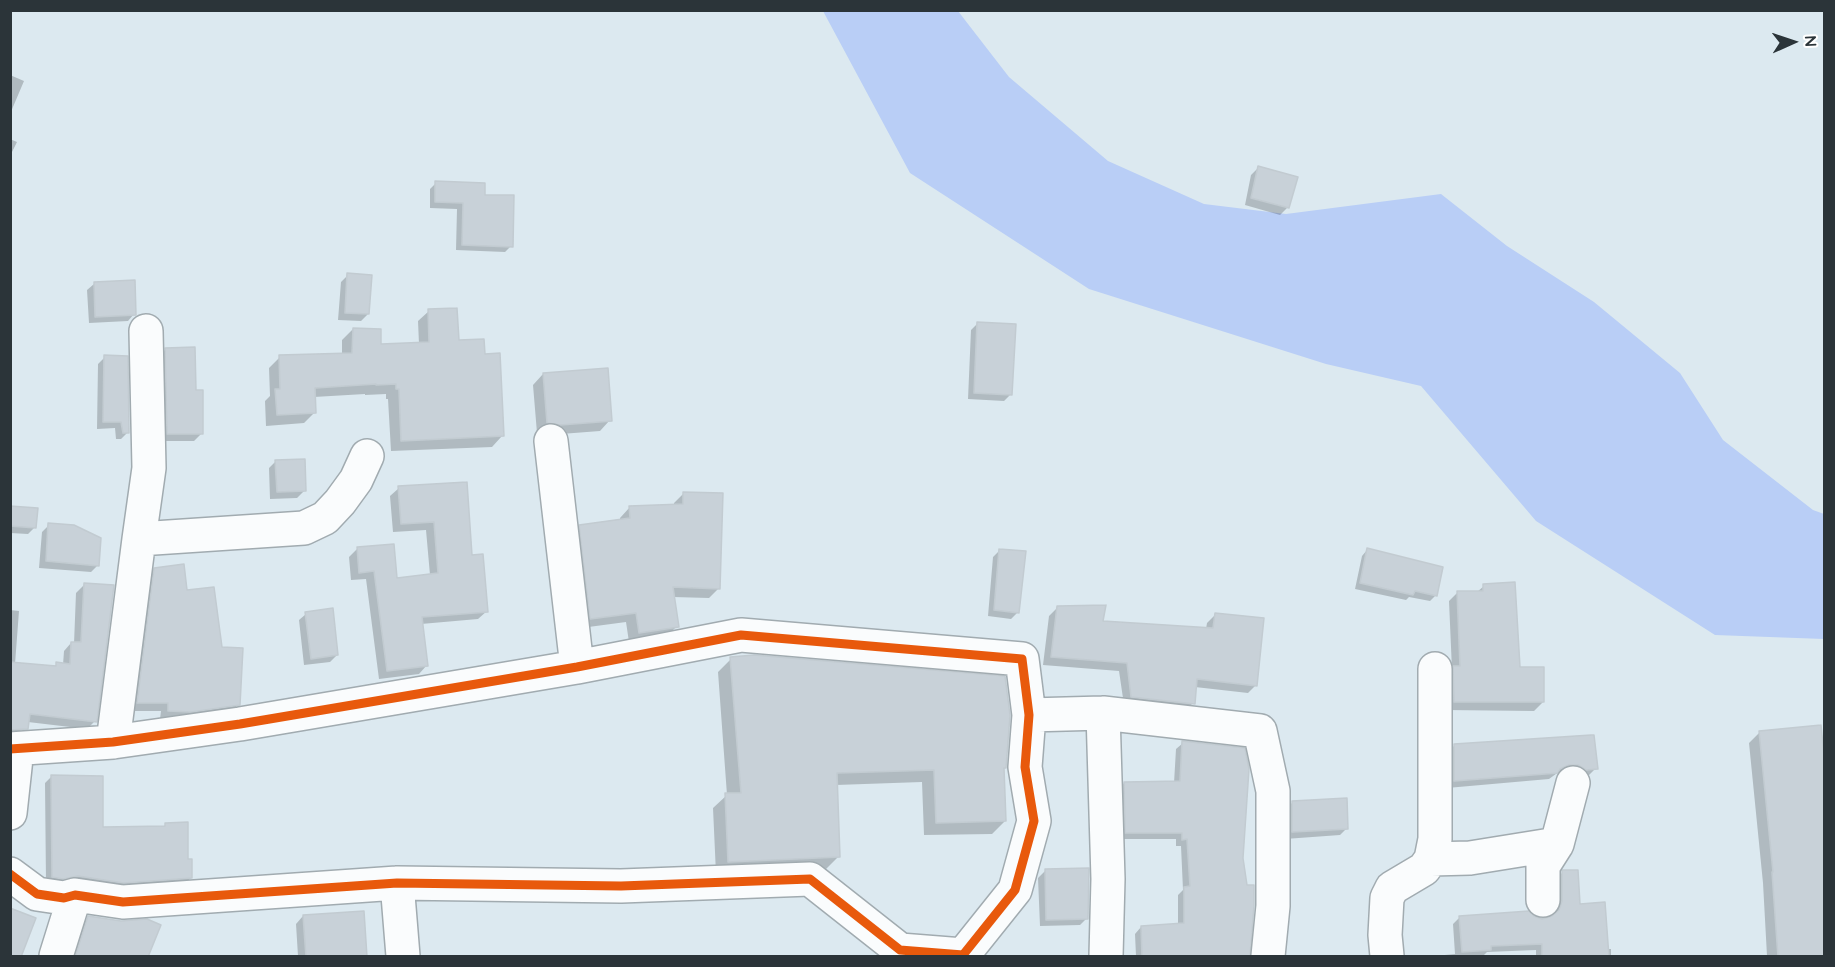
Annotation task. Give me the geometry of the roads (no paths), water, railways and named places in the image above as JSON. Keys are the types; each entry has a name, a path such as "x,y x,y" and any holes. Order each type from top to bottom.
{"street":[{"path":"113,742 149,468 146,331"},
{"path":"551,441 577,667"},
{"path":"139,540 304,528 325,518 340,502 356,480 367,456"},
{"path":"10,813 14,749 113,742 240,724 577,667 741,635 1022,659 1029,715 1025,767 1034,821 1016,890 963,955 900,950 810,879 621,886 397,883 123,902 75,895 64,898 37,894 10,874"},
{"path":"1387,957 1385,935 1387,898 1392,888 1424,869 1431,859 1435,839 1435,669"},
{"path":"1029,715 1103,713 1260,731 1273,790 1273,906 1268,957"},
{"path":"1103,713 1108,879 1106,957"},
{"path":"1543,900 1543,866 1557,844 1573,783"},
{"path":"1431,859 1470,858 1557,844"},
{"path":"397,883 403,957"},
{"path":"56,957 75,895"}],"water":[{"path":"823,11 958,11 1009,77 1108,161 1204,204 1286,214 1441,194 1507,246 1594,302 1680,373 1723,440 1813,510 1824,514 1824,639 1715,635 1536,521 1421,386 1326,364 1089,289 910,173"}]}
